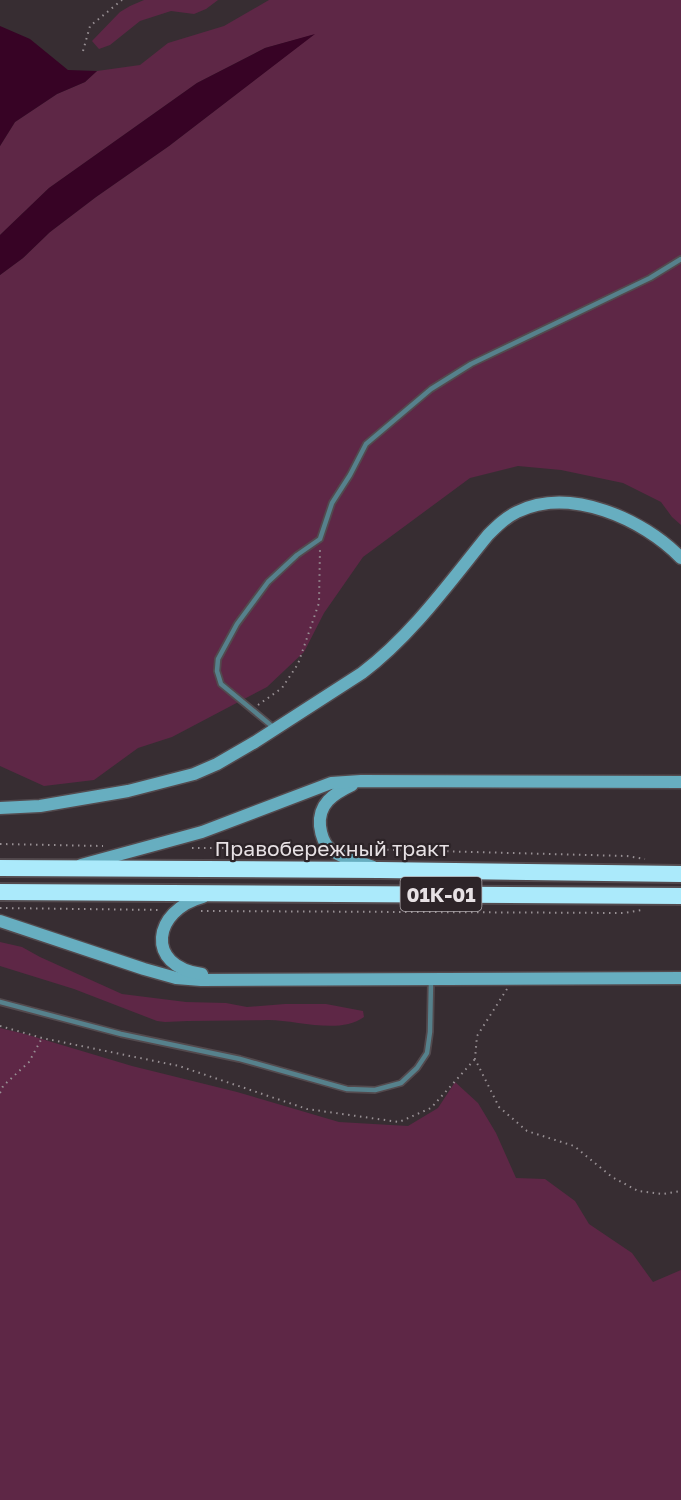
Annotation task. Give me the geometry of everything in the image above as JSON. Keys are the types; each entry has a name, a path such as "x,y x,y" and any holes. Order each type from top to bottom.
{"highway":[{"name":"Правобережный тракт","path":"0,868 672,874"},
{"name":"01К-01","path":"0,891 681,896"}],"street":[{"path":"0,808 40,806 160,784 217,764 362,673 384,656 405,636 488,535 504,520 518,512 535,506 553,504 593,507 638,524 681,558"},
{"path":"361,781 339,791 326,802 319,816 321,835 329,848 345,857 380,870"},
{"path":"68,868 202,832 331,783 361,781 681,782"},
{"path":"219,893 193,900 176,911 164,925 160,938 164,952 172,962 190,972 239,978"},
{"path":"0,921 176,978 201,980 239,978 514,980 681,978"}],"lane":[{"path":"275,729 221,684 217,670 218,659 237,624 267,582 297,555 320,539 332,502 350,475 366,444 431,389 471,364 650,278 681,259"},
{"path":"0,1002 121,1034 240,1059 347,1089 375,1090 401,1083 417,1068 427,1053 430,1032 431,979"}],"path":[{"path":"83,51 90,26 122,0"},
{"path":"251,710 282,688 298,664 319,603 320,539"},
{"path":"0,908 176,911"},
{"path":"200,911 624,913 644,910"},
{"path":"514,980 477,1036 475,1059 499,1107 527,1131 574,1146 612,1178 638,1191 663,1194 681,1191"},
{"path":"0,1026 42,1038 179,1066 307,1108 399,1122 431,1108 475,1059"},
{"path":"0,1093 3,1086 29,1062 42,1038"}],"shaded area":[{"path":"144,0 218,0 194,14 171,11 140,21 110,45 99,49 92,41 120,12"},
{"path":"269,0 681,0 681,525 661,502 623,483 561,470 518,466 470,478 363,557 324,613 304,652 267,687 172,737 138,748 94,780 44,786 0,766 0,275 23,258 50,232 169,146 313,35 265,48 197,83 49,188 0,235 0,146 15,122 57,94 85,82 97,71 140,65 168,43 224,26"},
{"path":"0,26 30,39 68,70 97,71 85,82 57,94 15,122 0,146"},
{"path":"315,34 169,146 50,232 23,258 0,275 0,235 49,188 197,83 265,48"},
{"path":"0,942 22,947 122,994 186,1002 226,1003 247,1007 326,1004 363,1011 364,1017 343,1025 330,1026 268,1020 157,1021 74,989 0,966"},
{"path":"0,1028 339,1122 408,1126 438,1108 455,1082 478,1103 496,1133 516,1178 545,1179 575,1201 589,1224 632,1253 653,1282 681,1270 681,1500 0,1500"}]}
